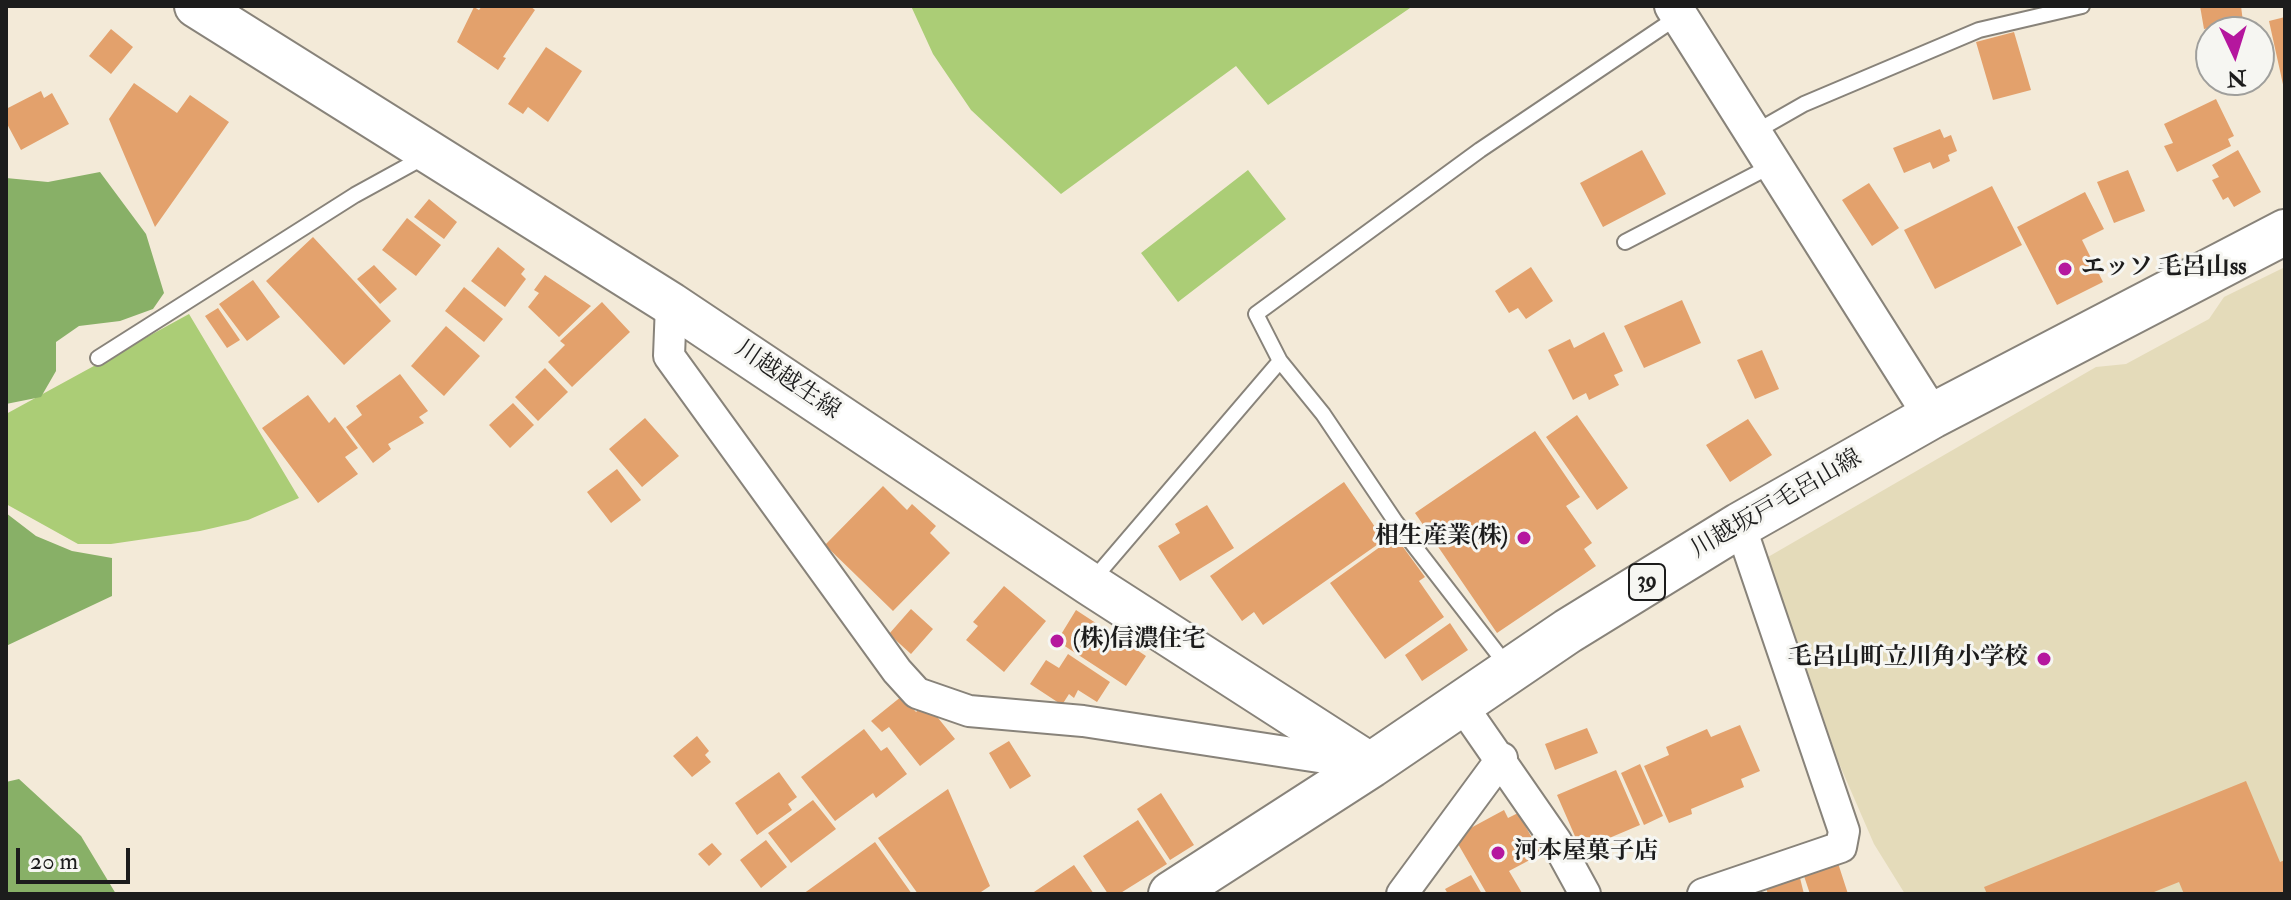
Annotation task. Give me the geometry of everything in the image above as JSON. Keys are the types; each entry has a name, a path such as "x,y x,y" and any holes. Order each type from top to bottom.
{"main road":[{"name":"川越越生線","path":"196,6 671,304 1090,584 1371,765"},
{"name":"川越坂戸毛呂山線","path":"1171,894 1371,765 1510,670 1740,525 1932,416 2285,232"}],"street":[{"path":"1676,11 1932,416"},
{"path":"671,304 669,356 897,671 917,693 969,711 1083,721 1371,765"},
{"path":"1703,894 1841,847 1844,831 1740,525"},
{"path":"1461,704 1502,758 1585,894"},
{"path":"1402,894 1502,758"}],"lane":[{"path":"1754,133 1804,104 1979,30 2082,6"},
{"path":"1510,670 1395,521 1323,414 1280,361 1256,314 1676,11"},
{"path":"98,358 355,195 430,154"},
{"path":"1625,242 1772,166"},
{"path":"1090,584 1280,361"}],"shaded area":[{"name":"毛呂山町立川角小学校","path":"2285,267 2285,894 1905,894 1874,844 1838,761 1768,557 2096,367 2126,364 2209,319 2224,297"}],"green space":[{"path":"911,6 1413,6 1268,105 1236,66 1061,194 971,110 933,54"},
{"path":"1248,170 1286,219 1178,302 1141,253"},
{"path":"100,172 146,234 164,293 153,309 120,321 79,326 56,342 56,371 41,397 6,404 6,178 48,182"},
{"path":"189,314 299,498 248,520 200,531 111,544 78,544 6,504 6,414"},
{"path":"6,513 36,536 72,551 112,558 112,596 6,646"},
{"path":"19,779 81,836 116,894 6,894 6,782"}],"building":[{"path":"482,6 530,6 535,10 503,57 506,58 498,70 457,42 474,7 479,10"},
{"path":"2200,6 2241,6 2242,16 2202,16"},
{"path":"2285,17 2285,89 2275,48 2275,20"},
{"path":"111,29 133,47 111,74 89,56"},
{"path":"2014,32 2031,90 1993,100 1976,42"},
{"path":"546,47 582,71 548,122 528,107 523,114 508,104"},
{"path":"134,83 177,113 190,95 229,122 155,227 109,119"},
{"path":"41,91 44,98 52,93 69,124 21,150 6,122 6,109"},
{"path":"2216,99 2234,136 2228,139 2231,146 2177,172 2164,146 2173,143 2164,124"},
{"path":"1940,129 1944,138 1951,135 1957,151 1948,155 1950,161 1933,169 1930,162 1904,173 1893,148"},
{"path":"1642,150 1666,194 1603,227 1580,183"},
{"path":"2238,150 2261,192 2234,207 2228,197 2223,200 2212,180 2219,177 2212,165"},
{"path":"2128,170 2145,211 2114,223 2097,182"},
{"path":"1869,183 1899,228 1872,246 1842,200"},
{"path":"1992,186 2022,245 1935,289 1904,230"},
{"path":"2085,192 2104,229 2082,240 2103,282 2057,305 2017,227"},
{"path":"429,199 457,222 444,239 414,217"},
{"path":"407,218 441,245 416,276 382,250"},
{"path":"313,237 391,321 344,365 266,281"},
{"path":"498,247 525,269 521,274 526,279 505,307 471,281"},
{"path":"374,265 397,289 380,304 357,279"},
{"path":"1531,267 1553,301 1526,319 1518,308 1509,313 1495,291"},
{"path":"545,275 591,306 559,337 528,307 539,293 534,290"},
{"path":"253,280 280,317 247,341 219,304"},
{"path":"464,287 503,319 484,342 445,311"},
{"path":"1682,300 1701,343 1644,368 1624,326"},
{"path":"602,302 630,332 572,387 548,362 565,345 560,341"},
{"path":"218,308 240,340 227,348 205,316"},
{"path":"446,326 480,356 444,396 411,366"},
{"path":"1604,332 1623,371 1614,375 1619,385 1589,400 1586,393 1573,400 1548,350 1570,339 1574,348"},
{"path":"1762,350 1779,389 1755,399 1737,360"},
{"path":"545,368 568,392 538,421 515,397"},
{"path":"400,374 428,411 419,417 424,423 388,444 391,449 373,463 346,427 362,415 356,406"},
{"path":"308,395 329,423 335,417 358,448 345,457 358,474 318,503 262,428"},
{"path":"513,403 534,425 510,448 489,425"},
{"path":"1577,415 1628,488 1597,510 1546,437"},
{"path":"645,418 679,456 642,487 609,449"},
{"path":"1748,419 1772,455 1730,482 1706,445"},
{"path":"1535,431 1580,497 1566,506 1592,543 1584,549 1596,566 1497,633 1415,513"},
{"path":"617,469 641,500 611,523 587,492"},
{"path":"1344,482 1384,540 1263,625 1254,612 1242,621 1210,576"},
{"path":"883,486 907,510 912,504 936,526 930,533 950,553 893,611 825,545"},
{"path":"1207,505 1234,548 1180,581 1158,546 1180,533 1175,524"},
{"path":"1395,536 1425,577 1419,581 1444,617 1385,659 1330,583"},
{"path":"1004,586 1046,621 1004,672 966,640 978,626 973,622"},
{"path":"911,609 933,629 911,654 889,634"},
{"path":"1076,610 1146,656 1126,686 1057,641"},
{"path":"1450,623 1468,650 1422,681 1405,655"},
{"path":"1068,654 1110,682 1097,702 1078,690 1074,698 1069,694 1062,705 1030,684 1046,660 1059,668"},
{"path":"902,696 916,712 926,703 955,739 920,766 889,727 882,732 871,721"},
{"path":"1740,725 1760,771 1741,779 1744,787 1691,809 1692,814 1669,823 1644,766 1669,755 1666,747 1707,729 1711,737"},
{"path":"1587,728 1598,753 1555,770 1545,744"},
{"path":"864,729 881,751 887,747 907,774 876,798 873,793 835,821 801,777"},
{"path":"697,736 709,751 705,755 711,762 692,777 673,756"},
{"path":"1009,741 1031,776 1010,789 989,753"},
{"path":"1640,764 1663,816 1644,825 1621,773"},
{"path":"1616,770 1640,825 1581,850 1557,795"},
{"path":"779,772 797,797 788,804 792,810 757,835 735,803"},
{"path":"2246,781 2280,862 2285,860 2285,894 2184,894 2179,882 2149,894 1987,894 1984,887"},
{"path":"948,789 990,886 978,894 918,894 878,838"},
{"path":"1161,793 1194,845 1170,860 1137,809"},
{"path":"813,800 836,829 791,863 768,833"},
{"path":"1504,810 1508,818 1518,813 1541,854 1509,871 1522,893 1487,894 1454,837"},
{"path":"1138,820 1167,864 1119,894 1108,894 1083,856"},
{"path":"766,840 787,867 761,888 740,860"},
{"path":"875,842 912,894 803,894"},
{"path":"712,843 722,854 709,866 698,854"},
{"path":"1837,860 1848,894 1810,894 1802,870"},
{"path":"1074,865 1094,894 1031,894"},
{"path":"1799,874 1804,894 1768,894 1765,885"},
{"path":"1471,875 1482,894 1448,894 1445,889"}],"place":[{"name":"エッソ 毛呂山ss","path":"2065,269"},
{"name":"相生産業(株)","path":"1524,538"},
{"name":"(株)信濃住宅","path":"1057,641"},
{"name":"毛呂山町立川角小学校","path":"2044,659"},
{"name":"河本屋菓子店","path":"1498,853"}]}
